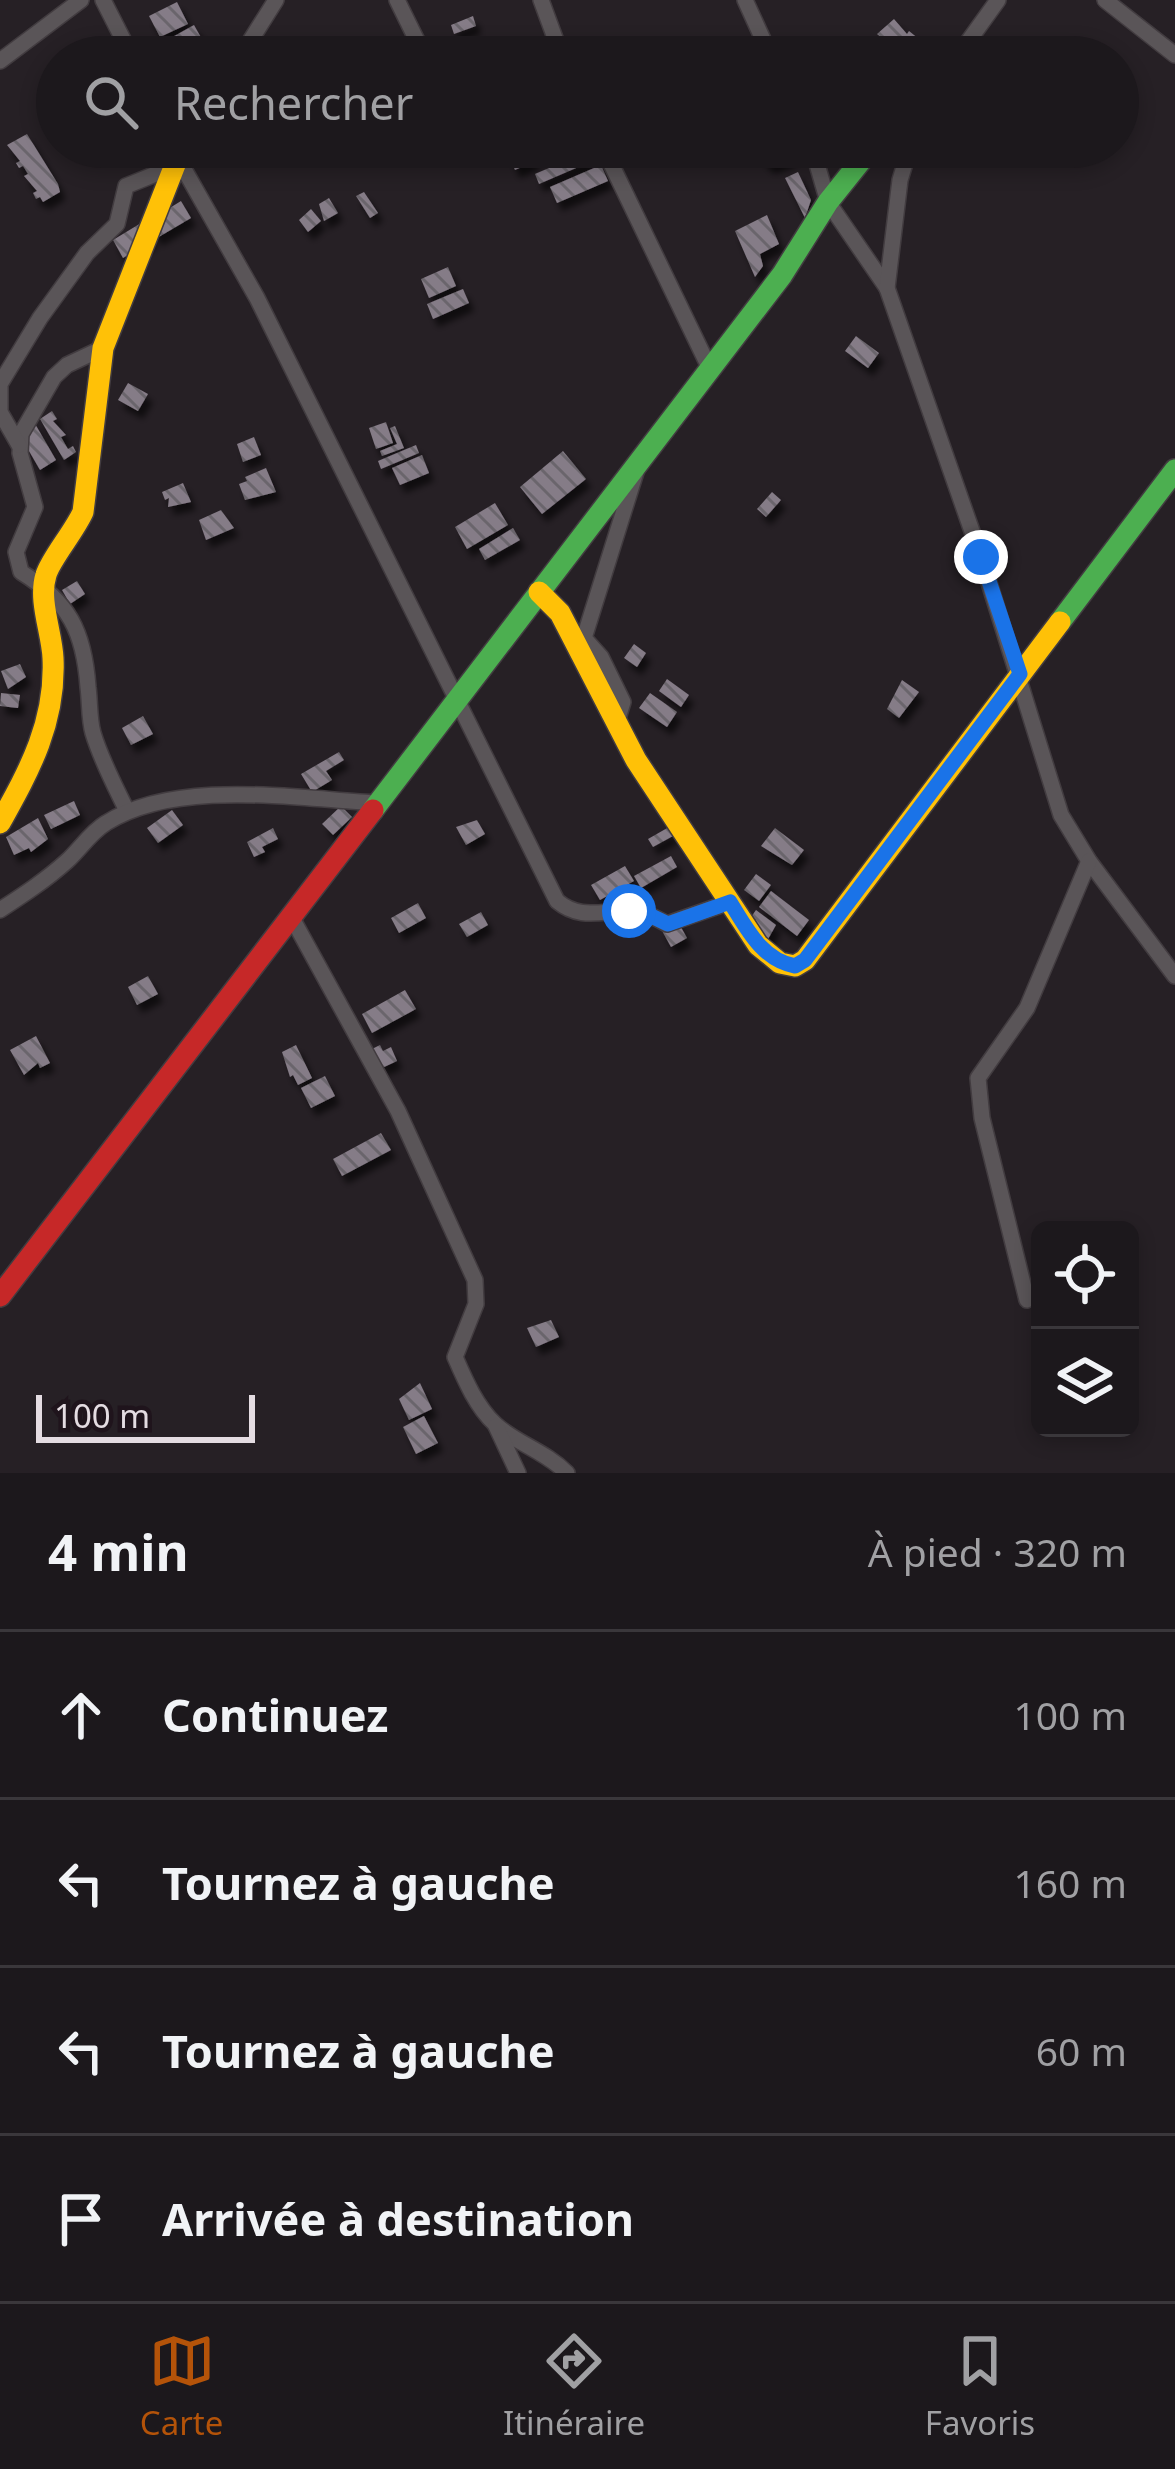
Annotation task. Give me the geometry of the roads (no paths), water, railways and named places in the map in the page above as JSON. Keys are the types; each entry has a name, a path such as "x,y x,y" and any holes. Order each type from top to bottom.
{"street":[{"path":"0,61 81,0"},
{"path":"103,0 121,36"},
{"path":"253,36 276,0"},
{"path":"397,0 415,36"},
{"path":"541,0 554,36"},
{"path":"745,0 761,36"},
{"path":"971,36 998,0"},
{"path":"1106,0 1175,56"},
{"path":"127,811 92,730 87,670 77,629 66,607 21,572 16,552 35,507 20,447 0,412 1,384 40,318 87,254 117,224 126,186 162,168"},
{"path":"0,823 37,757 53,700 46,572 72,537 83,512 103,348 170,168"},
{"path":"187,168 257,298 556,902 570,912 629,911 668,924 730,902"},
{"path":"613,168 710,369"},
{"path":"818,168 828,202 887,288 1020,674 1061,815 1089,861 1175,976"},
{"path":"0,1296 782,275 854,168"},
{"path":"887,288 904,168"},
{"path":"20,447 21,434 54,377 103,348"},
{"path":"618,718 623,702 602,657 584,638 640,461"},
{"path":"539,592 560,613 636,760 758,945 780,963 795,966 805,960 1175,470"},
{"path":"0,910 48,879 100,826 127,811 182,798 244,796 379,803"},
{"path":"1027,1300 982,1118 978,1078 1027,1009 1089,861"},
{"path":"292,918 398,1111 475,1280 476,1304 455,1357 518,1473"},
{"path":"496,1426 553,1458 567,1473"}]}
